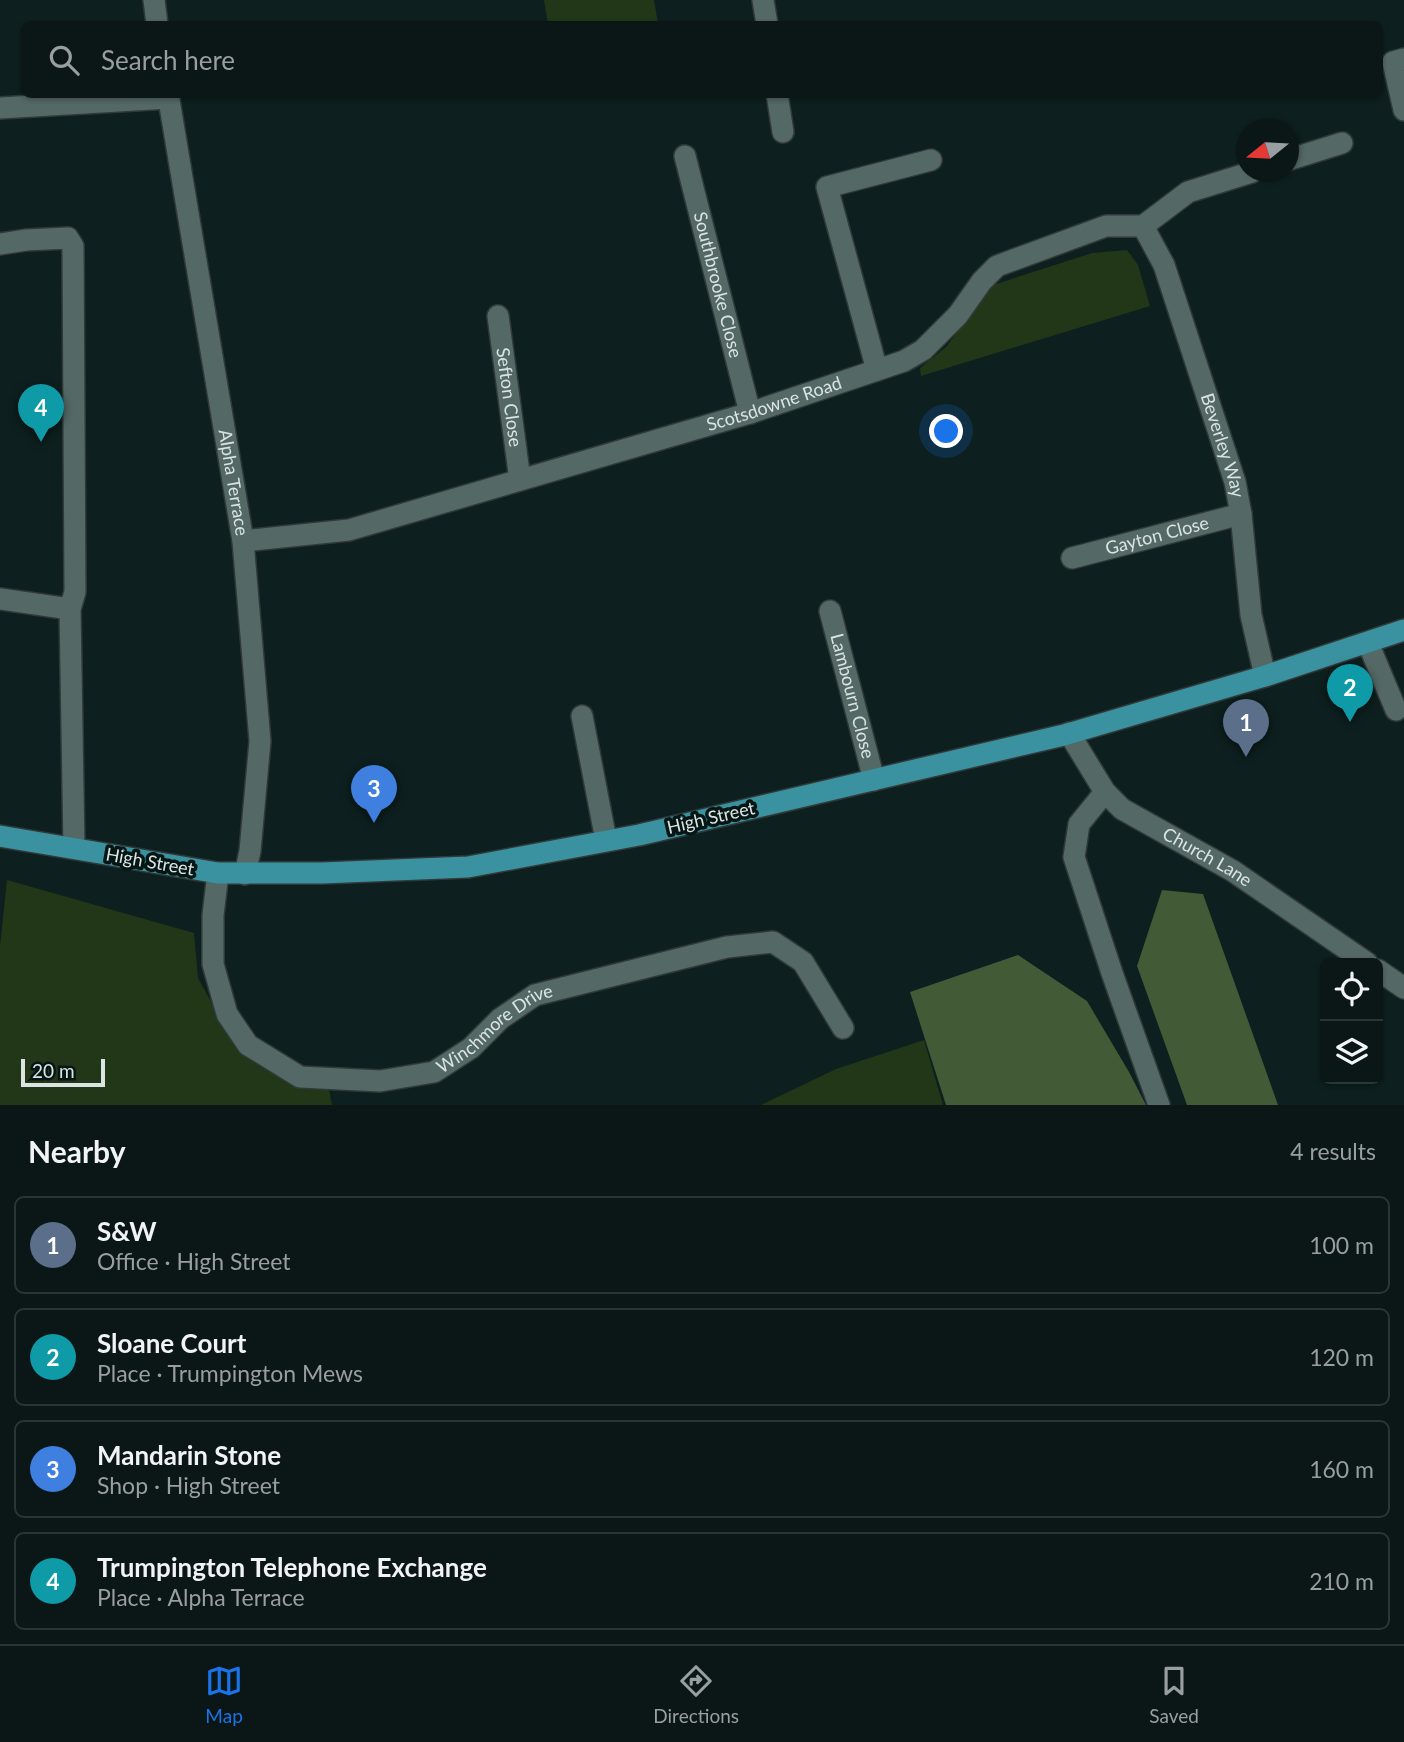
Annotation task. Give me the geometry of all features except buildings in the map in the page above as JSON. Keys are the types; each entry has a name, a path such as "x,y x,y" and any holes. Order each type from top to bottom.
{"main road":[{"name":"High Street","path":"0,836 218,873 468,867 639,835 1069,733 1265,676 1404,630"}],"street":[{"path":"154,0 158,21"},
{"path":"763,0 766,21"},
{"path":"1404,60 1393,62 1404,110"},
{"path":"0,108 141,98"},
{"name":"Alpha Terrace","path":"169,98 243,541 260,741 245,874"},
{"path":"778,98 783,132"},
{"path":"1299,157 1342,144"},
{"name":"Southbrooke Close","path":"685,156 750,414"},
{"path":"877,370 827,187 931,160"},
{"path":"1143,226 1188,192 1236,177"},
{"name":"Scotsdowne Road","path":"243,541 349,530 750,414 904,361 923,350 958,315 982,281 997,266 1106,226 1143,226"},
{"name":"Beverley Way","path":"1143,226 1164,265 1235,482 1241,514 1251,615 1265,676"},
{"path":"0,244 68,238 74,246 75,592 70,609 74,848"},
{"name":"Sefton Close","path":"498,316 520,480"},
{"name":"Gayton Close","path":"1072,558 1241,514"},
{"path":"0,598 70,609"},
{"name":"Lambourn Close","path":"830,611 874,780"},
{"path":"1368,643 1396,710"},
{"path":"582,716 606,840"},
{"name":"Church Lane","path":"1069,733 1105,792 1122,809 1233,871 1360,958"},
{"path":"1105,792 1079,824 1074,857 1159,1105"},
{"name":"Winchmore Drive","path":"218,873 213,915 214,964 227,1014 248,1045 300,1077 380,1081 433,1072 471,1048 500,1019 535,996 727,947 773,942 803,962 844,1028"},
{"path":"1383,973 1404,988"}],"green space":[{"path":"544,0 654,0 658,21 548,21"},
{"path":"1127,250 1138,265 1150,306 921,376 920,368 946,347 993,285 1092,253"},
{"path":"7,880 194,933 198,978 233,1042 295,1083 329,1089 332,1105 0,1105 0,946"},
{"path":"1162,890 1203,894 1278,1105 1187,1105 1137,966"},
{"path":"1018,955 1087,1001 1146,1105 946,1105 910,992"},
{"path":"924,1040 943,1105 761,1105 836,1069"}],"place":[{"name":"Trumpington Telephone Exchange","path":"41,442"},
{"name":"Sloane Court","path":"1350,722"},
{"name":"S&W","path":"1246,757"},
{"name":"Mandarin Stone","path":"374,823"}]}
